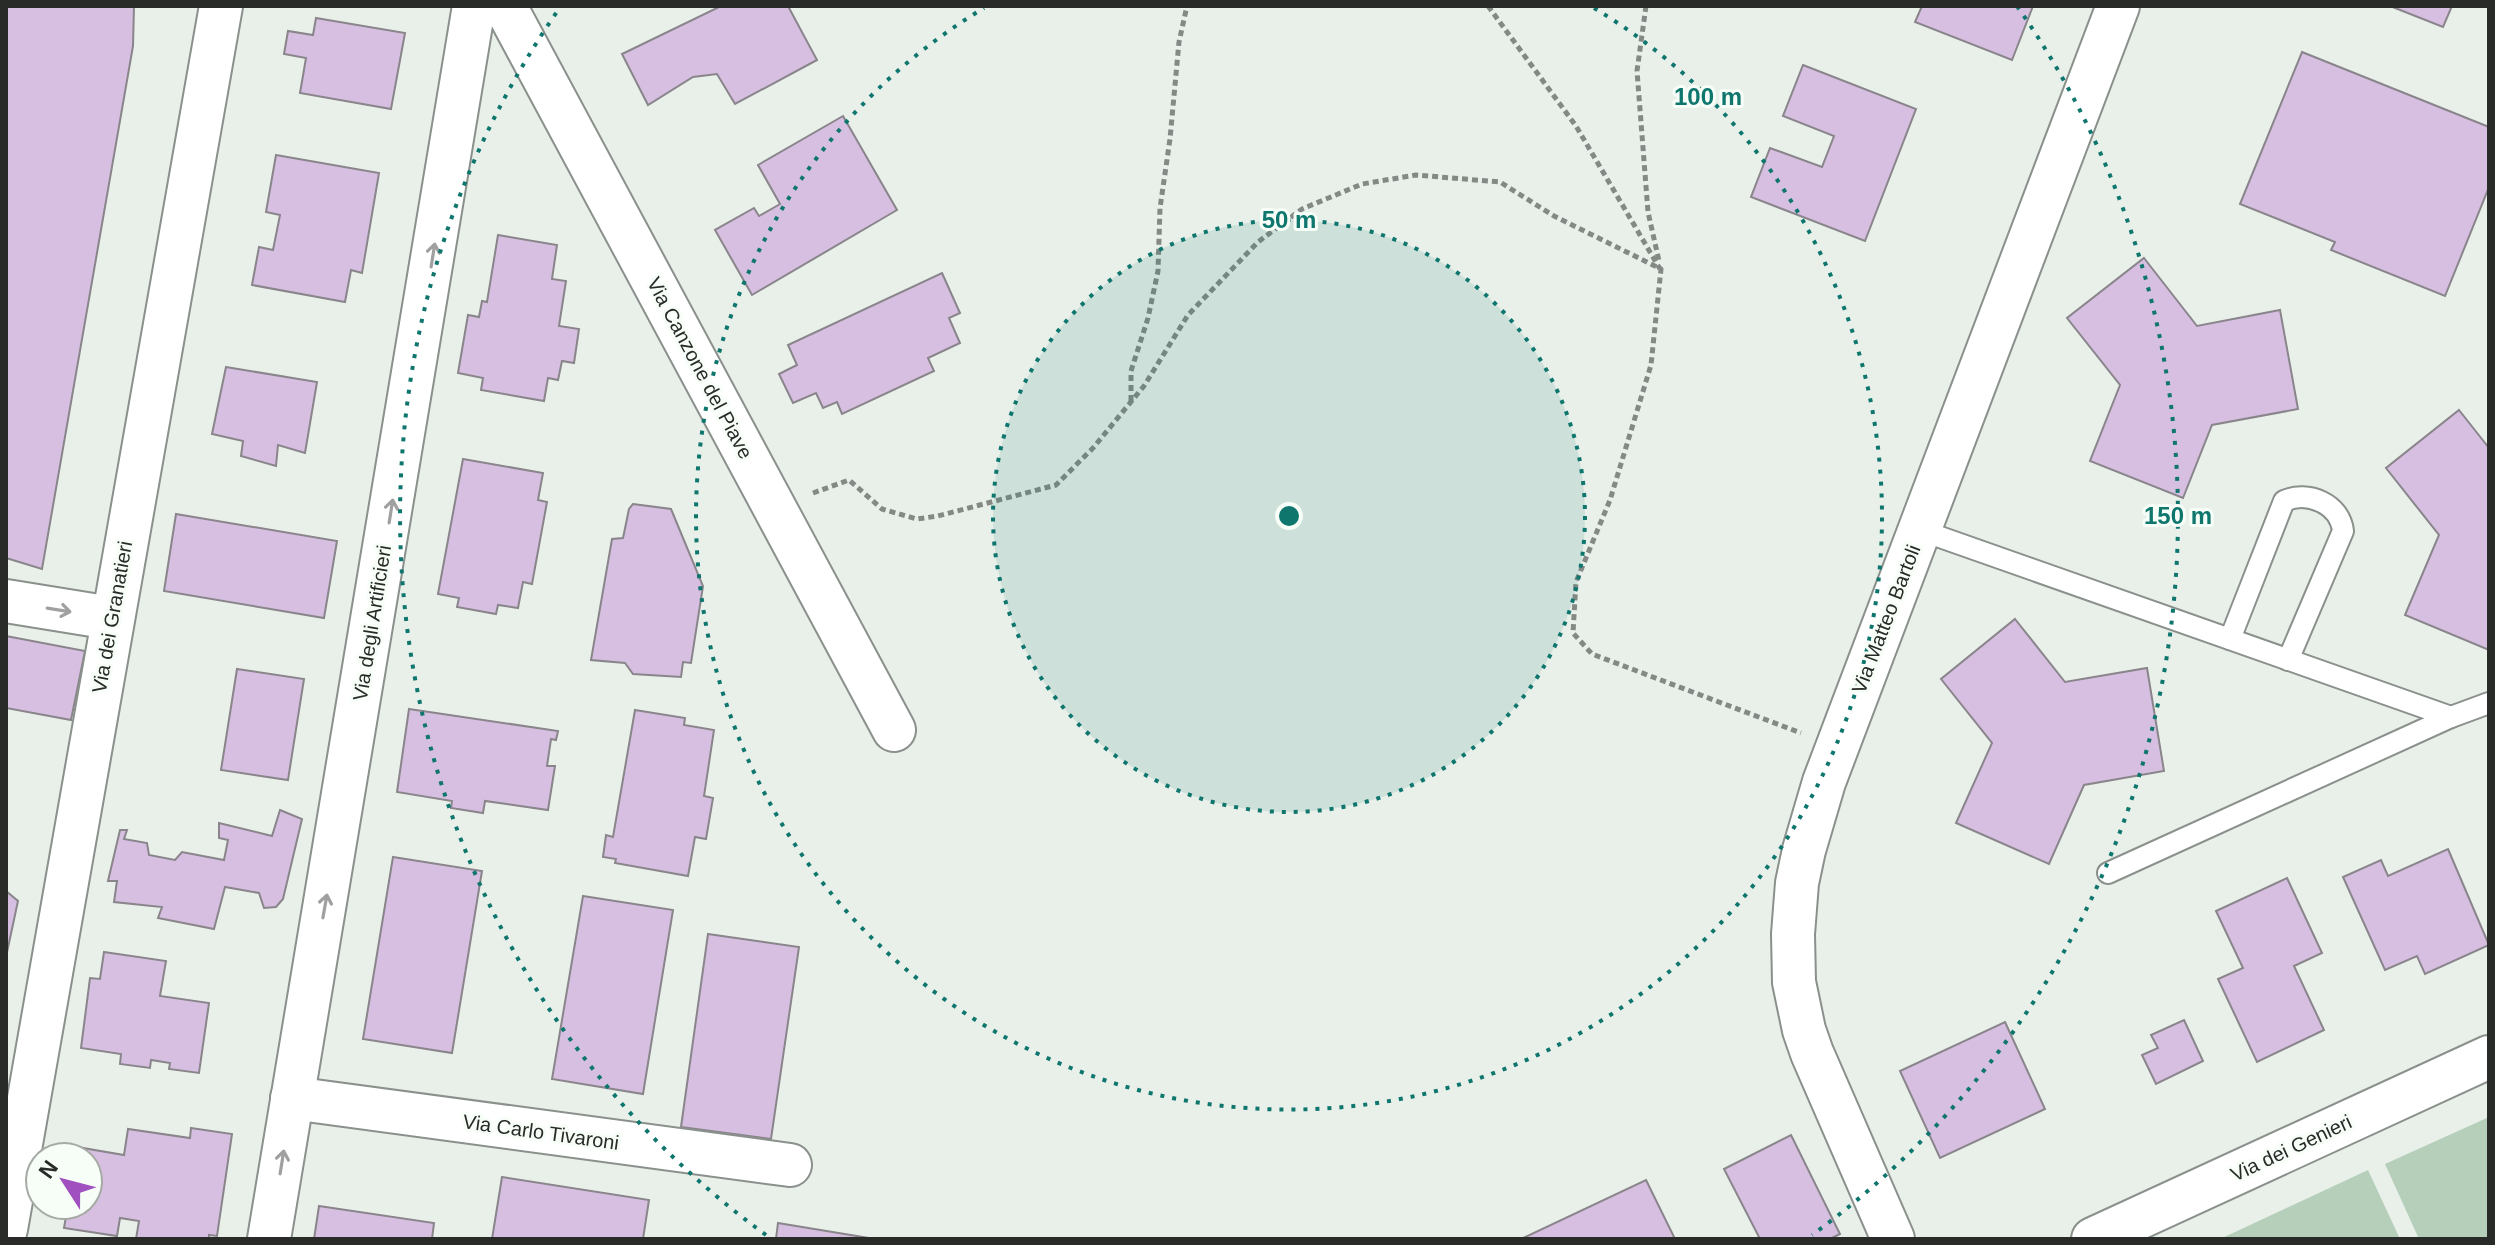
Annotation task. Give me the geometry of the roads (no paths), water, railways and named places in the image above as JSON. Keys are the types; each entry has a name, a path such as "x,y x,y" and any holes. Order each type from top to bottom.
{"street":[{"name":"Via dei Granatieri","path":"6,1229 221,6"},
{"name":"Via degli Artificieri","path":"269,1239 474,6"},
{"name":"Via Canzone del Piave","path":"505,6 894,730"},
{"name":"Via Matteo Bartoli","path":"1893,1239 1808,1041 1794,982 1793,934 1799,872 1813,816 1838,747 2118,6"},
{"path":"6,601 111,618"},
{"name":"Via dei Genieri","path":"2093,1239 2489,1057"},
{"name":"Via Carlo Tivaroni","path":"292,1098 790,1165"}],"lane":[{"path":"2230,639 2284,501 2297,495 2318,501 2334,509 2342,519 2343,531 2288,660"},
{"path":"1920,530 2451,717"},
{"path":"2108,873 2451,717 2489,703"}]}
